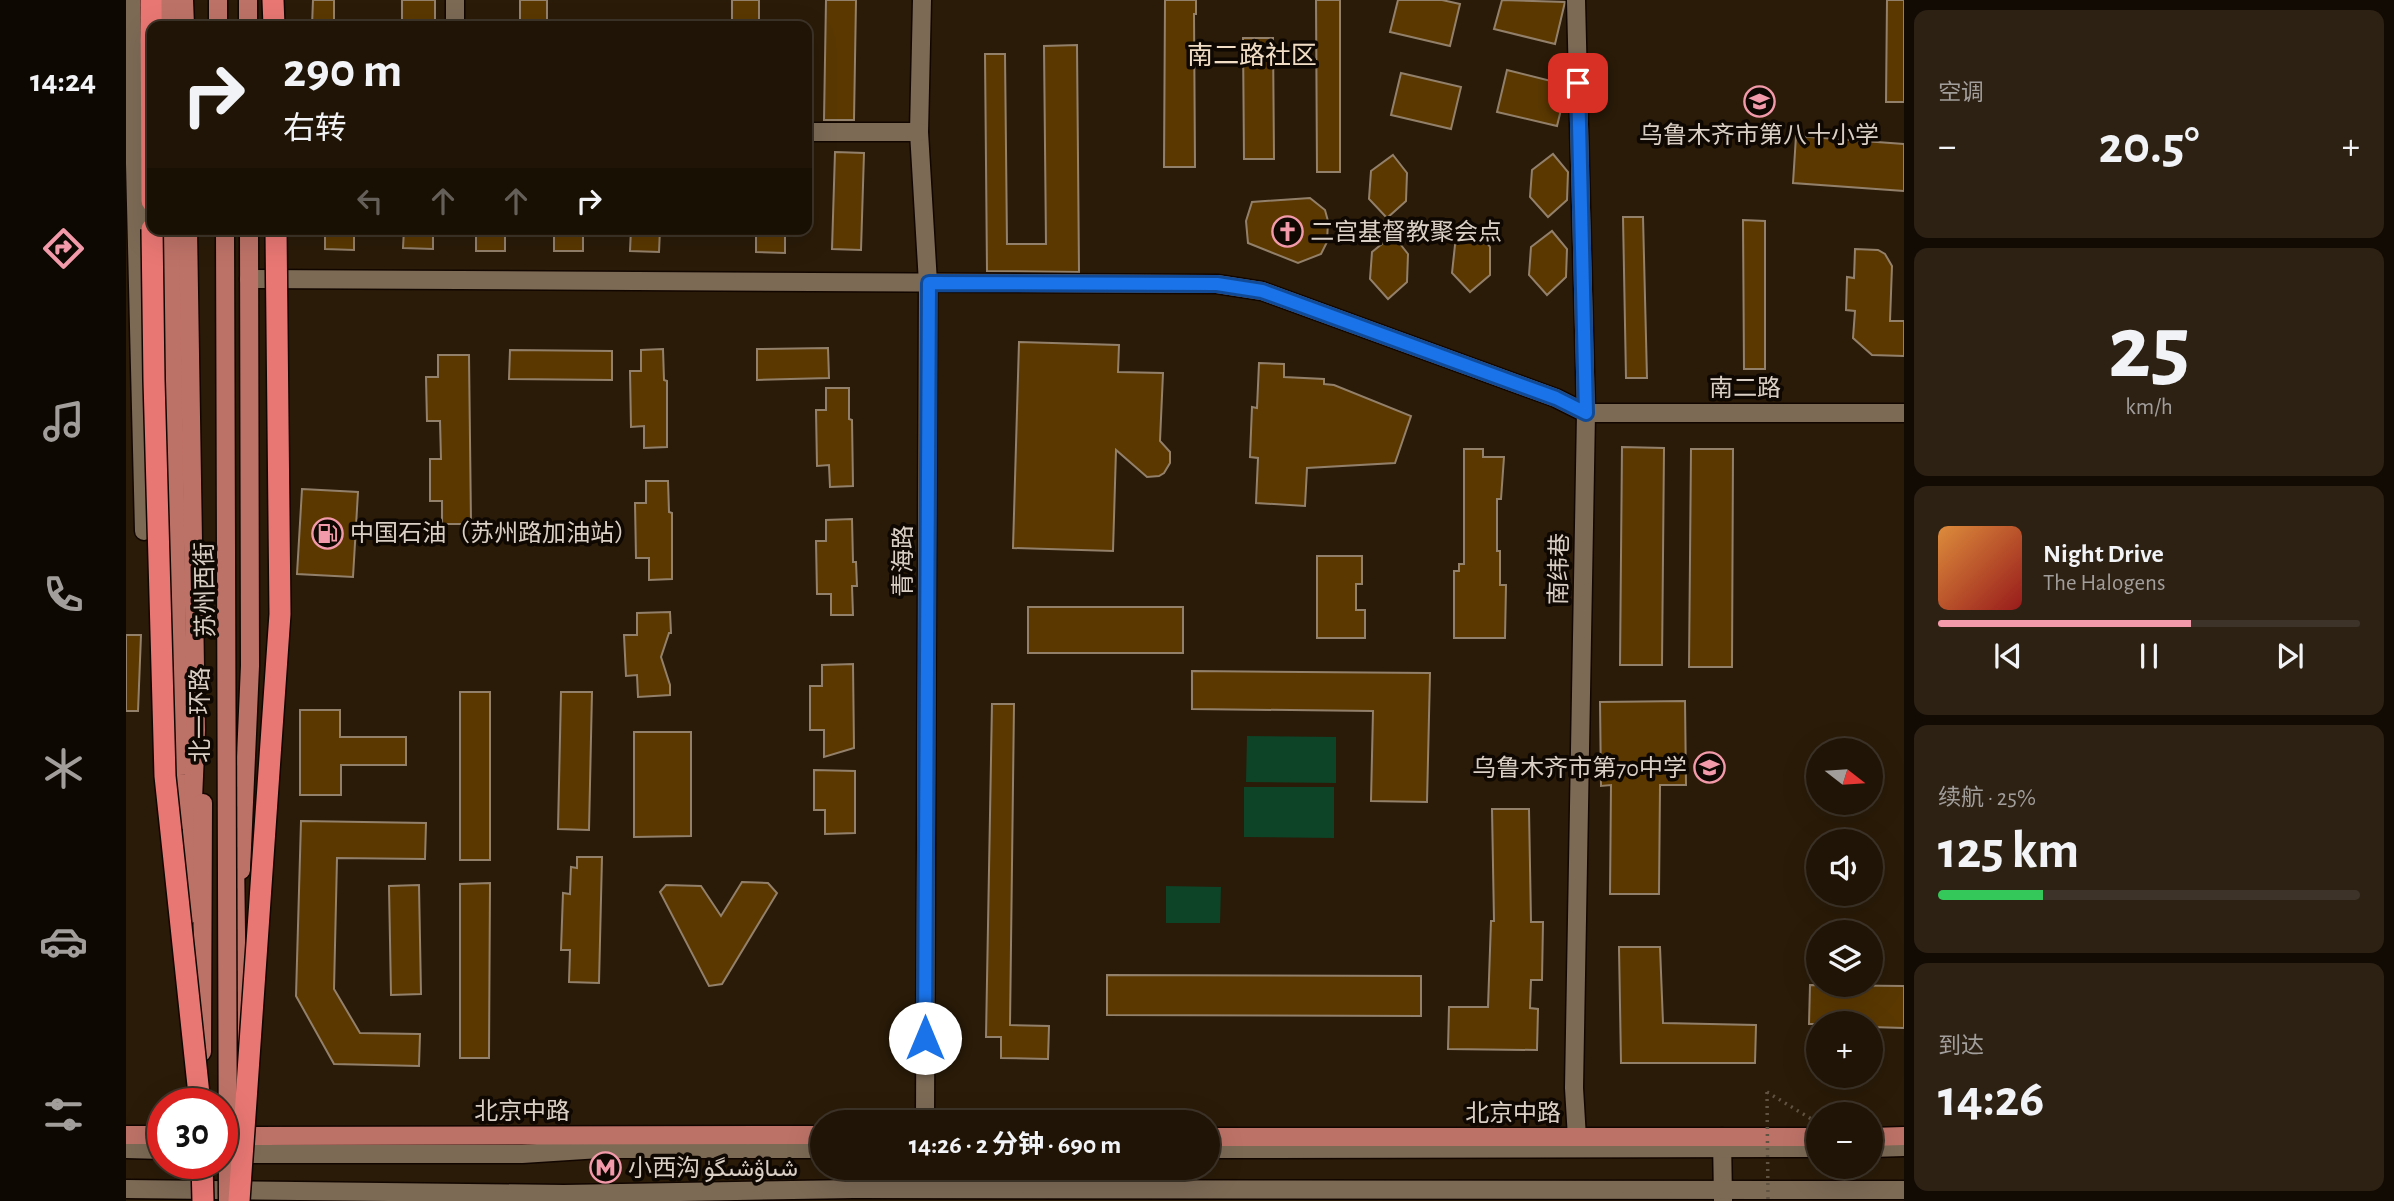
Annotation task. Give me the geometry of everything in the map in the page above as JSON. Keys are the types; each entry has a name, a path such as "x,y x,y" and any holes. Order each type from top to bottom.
{"highway":[{"path":"150,21 151,0"},
{"path":"273,0 274,21"},
{"path":"138,206 147,63"},
{"path":"152,235 164,776 199,1088"},
{"path":"235,1197 280,614 276,235"},
{"path":"198,1197 200,1179"}],"main road":[{"path":"170,0 170,21"},
{"path":"184,0 185,21"},
{"path":"190,0 191,21"},
{"path":"218,0 218,21"},
{"path":"225,0 225,21"},
{"path":"248,0 248,21"},
{"path":"171,235 179,775 187,897"},
{"name":"苏州西街","path":"188,235 196,730 187,897 192,1088"},
{"name":"北一环路","path":"194,235 204,839 201,1088"},
{"name":"北一环路","path":"224,235 235,1197"},
{"name":"苏州西街","path":"224,235 237,955 233,1088"},
{"path":"237,955 250,666 249,235"},
{"path":"126,1135 147,1135"},
{"name":"北京中路","path":"238,1135 810,1135"},
{"name":"北京中路","path":"1220,1136 1577,1138 1722,1143 1806,1138"},
{"path":"1883,1136 1904,1136"},
{"path":"196,1179 198,1197"},
{"name":"苏州西街","path":"233,1179 235,1197"}],"street":[{"path":"131,0 138,206 134,484 144,531"},
{"path":"455,0 455,21"},
{"name":"青海路","path":"922,0 919,132 929,283 925,1110"},
{"name":"南纬巷","path":"1576,0 1586,413 1574,1088 1577,1138"},
{"path":"812,132 919,132"},
{"path":"249,279 1217,284 1262,291 1556,398 1586,413"},
{"name":"南二路","path":"1586,413 1904,413"},
{"path":"1722,1143 1723,1196"},
{"path":"1220,1149 1722,1143 1806,1147"},
{"path":"1883,1148 1904,1147"},
{"path":"126,1149 147,1150"},
{"path":"238,1154 522,1154 600,1149 810,1149"},
{"path":"126,1189 198,1197 853,1189 1723,1196 1904,1190"}],"path":[{"path":"1768,1201 1767,1092 1806,1116"}],"green space":[{"path":"1247,736 1336,737 1336,783 1246,782"},
{"path":"1244,787 1334,787 1334,838 1244,837"},
{"path":"1166,886 1221,887 1220,923 1166,923"}],"building":[{"path":"313,0 334,0 334,21 312,21"},
{"path":"402,0 435,0 435,21 402,21"},
{"path":"520,0 547,0 547,21 520,21"},
{"path":"732,0 759,0 759,21 732,21"},
{"path":"826,0 856,0 854,120 824,120"},
{"path":"1165,0 1196,0 1195,167 1164,167"},
{"path":"1316,0 1340,0 1340,172 1317,172"},
{"path":"1398,0 1442,0 1460,4 1450,46 1390,32"},
{"path":"1502,0 1565,2 1555,44 1494,29"},
{"path":"1887,0 1904,0 1904,102 1886,102"},
{"path":"1243,38 1273,38 1274,159 1244,159"},
{"path":"1077,45 1079,272 987,271 985,54 1005,54 1007,244 1046,244 1044,46"},
{"path":"1507,70 1567,85 1557,126 1497,112"},
{"path":"1401,73 1461,87 1451,129 1391,115"},
{"path":"1796,136 1904,144 1904,191 1793,183"},
{"path":"835,152 864,153 861,250 832,249"},
{"path":"1553,154 1568,172 1567,200 1548,217 1530,197 1532,170"},
{"path":"1393,155 1407,173 1406,201 1387,218 1369,199 1371,171"},
{"name":"二宫基督教聚会点","path":"1310,198 1325,210 1328,221 1327,242 1321,254 1298,263 1248,243 1246,221 1252,202"},
{"path":"1623,217 1643,217 1647,378 1626,378"},
{"path":"1743,220 1765,221 1765,369 1744,369"},
{"path":"1476,228 1490,247 1490,275 1470,292 1452,273 1455,245"},
{"path":"1552,231 1567,249 1566,277 1547,295 1529,275 1531,247"},
{"path":"325,235 354,235 354,250 325,249"},
{"path":"404,235 433,235 433,249 403,248"},
{"path":"476,235 505,235 505,251 476,251"},
{"path":"554,235 583,235 583,251 554,251"},
{"path":"631,235 660,235 659,252 630,251"},
{"path":"756,235 785,235 785,253 756,252"},
{"path":"1393,235 1408,254 1407,282 1388,299 1370,279 1372,252"},
{"path":"1855,249 1878,250 1885,254 1892,266 1890,321 1904,321 1904,356 1872,355 1853,338 1855,311 1846,310 1847,277 1854,278"},
{"path":"1019,342 1119,345 1118,372 1163,373 1160,441 1170,452 1170,463 1164,473 1147,477 1116,450 1113,551 1013,548"},
{"path":"828,348 829,378 757,380 757,349"},
{"path":"663,349 664,380 667,381 667,447 644,448 644,426 631,427 630,371 641,371 641,350"},
{"path":"510,350 612,351 612,380 509,379"},
{"path":"438,355 469,355 471,524 442,524 442,501 430,501 430,459 441,459 440,421 427,421 426,377 438,377"},
{"path":"1259,363 1284,364 1284,377 1324,379 1324,384 1334,385 1411,416 1395,463 1307,468 1305,506 1256,503 1258,458 1250,457 1252,407 1257,408"},
{"path":"826,388 849,388 853,486 830,487 829,465 817,466 816,410 826,410"},
{"path":"1622,447 1664,448 1662,665 1620,665"},
{"path":"1464,449 1483,449 1483,457 1504,457 1501,499 1497,499 1497,551 1500,551 1500,585 1506,585 1505,638 1454,638 1454,571 1459,571 1459,564 1464,564"},
{"path":"1691,449 1733,449 1732,667 1689,667"},
{"path":"646,481 668,481 669,512 672,513 672,579 649,580 649,558 636,558 635,503 646,503"},
{"name":"中国石油（苏州路加油站）","path":"302,489 358,492 353,577 297,574"},
{"path":"852,519 853,562 856,562 857,586 852,586 853,615 831,615 831,594 817,594 816,541 826,541 826,520"},
{"path":"1317,556 1362,556 1362,584 1356,584 1356,610 1365,610 1365,638 1317,638"},
{"path":"1028,607 1183,607 1183,653 1028,653"},
{"path":"670,612 671,633 661,657 670,685 670,695 638,697 637,675 626,676 624,635 637,635 637,613"},
{"path":"126,635 141,635 138,711 126,711"},
{"path":"853,664 854,748 824,757 824,730 810,730 810,686 822,686 822,665"},
{"path":"1192,671 1430,673 1427,802 1371,801 1373,711 1192,709"},
{"path":"460,692 490,692 490,860 460,860"},
{"path":"561,692 592,692 589,830 558,829"},
{"path":"1685,701 1686,785 1660,785 1659,894 1610,894 1611,785 1601,786 1600,702"},
{"path":"992,704 1014,704 1010,1025 1049,1026 1048,1059 1001,1058 1001,1037 986,1037"},
{"path":"300,710 340,710 340,737 406,737 406,765 341,765 341,795 300,795"},
{"path":"634,732 691,732 691,836 634,837"},
{"path":"814,770 855,771 855,833 825,834 825,810 814,810"},
{"path":"1492,809 1529,809 1531,922 1543,922 1542,980 1531,980 1530,1008 1538,1009 1537,1050 1448,1049 1449,1007 1488,1007 1491,921 1494,921"},
{"path":"301,821 426,823 425,859 337,858 334,989 360,1033 420,1034 419,1066 334,1064 296,996"},
{"path":"577,857 602,857 599,983 569,982 570,950 561,950 563,893 570,894 571,867 577,868"},
{"path":"742,882 768,883 777,893 722,984 709,986 660,892 666,885 701,886 721,916"},
{"path":"490,883 489,1058 460,1058 460,884"},
{"path":"419,885 421,994 391,995 389,886"},
{"path":"1619,947 1660,947 1663,1023 1756,1025 1755,1063 1621,1063"},
{"path":"1107,975 1421,976 1421,1016 1107,1015"},
{"path":"1883,986 1904,986 1904,1028 1883,1027 1883,1011 1809,1011 1810,997 1883,997"}],"place":[{"name":"乌鲁木齐市第八十小学","path":"1759,101"},
{"name":"二宫基督教聚会点","path":"1287,232"},
{"name":"中国石油（苏州路加油站）","path":"327,533"},
{"name":"乌鲁木齐市第70中学","path":"1710,768"},
{"name":"小西沟 شىاۋشىگۈ","path":"605,1168"}],"district":[{"name":"南二路社区","path":"1252,55"}],"route":[{"path":"925,1038 929,283 1217,284 1262,291 1556,398 1586,413 1578,83"}]}
